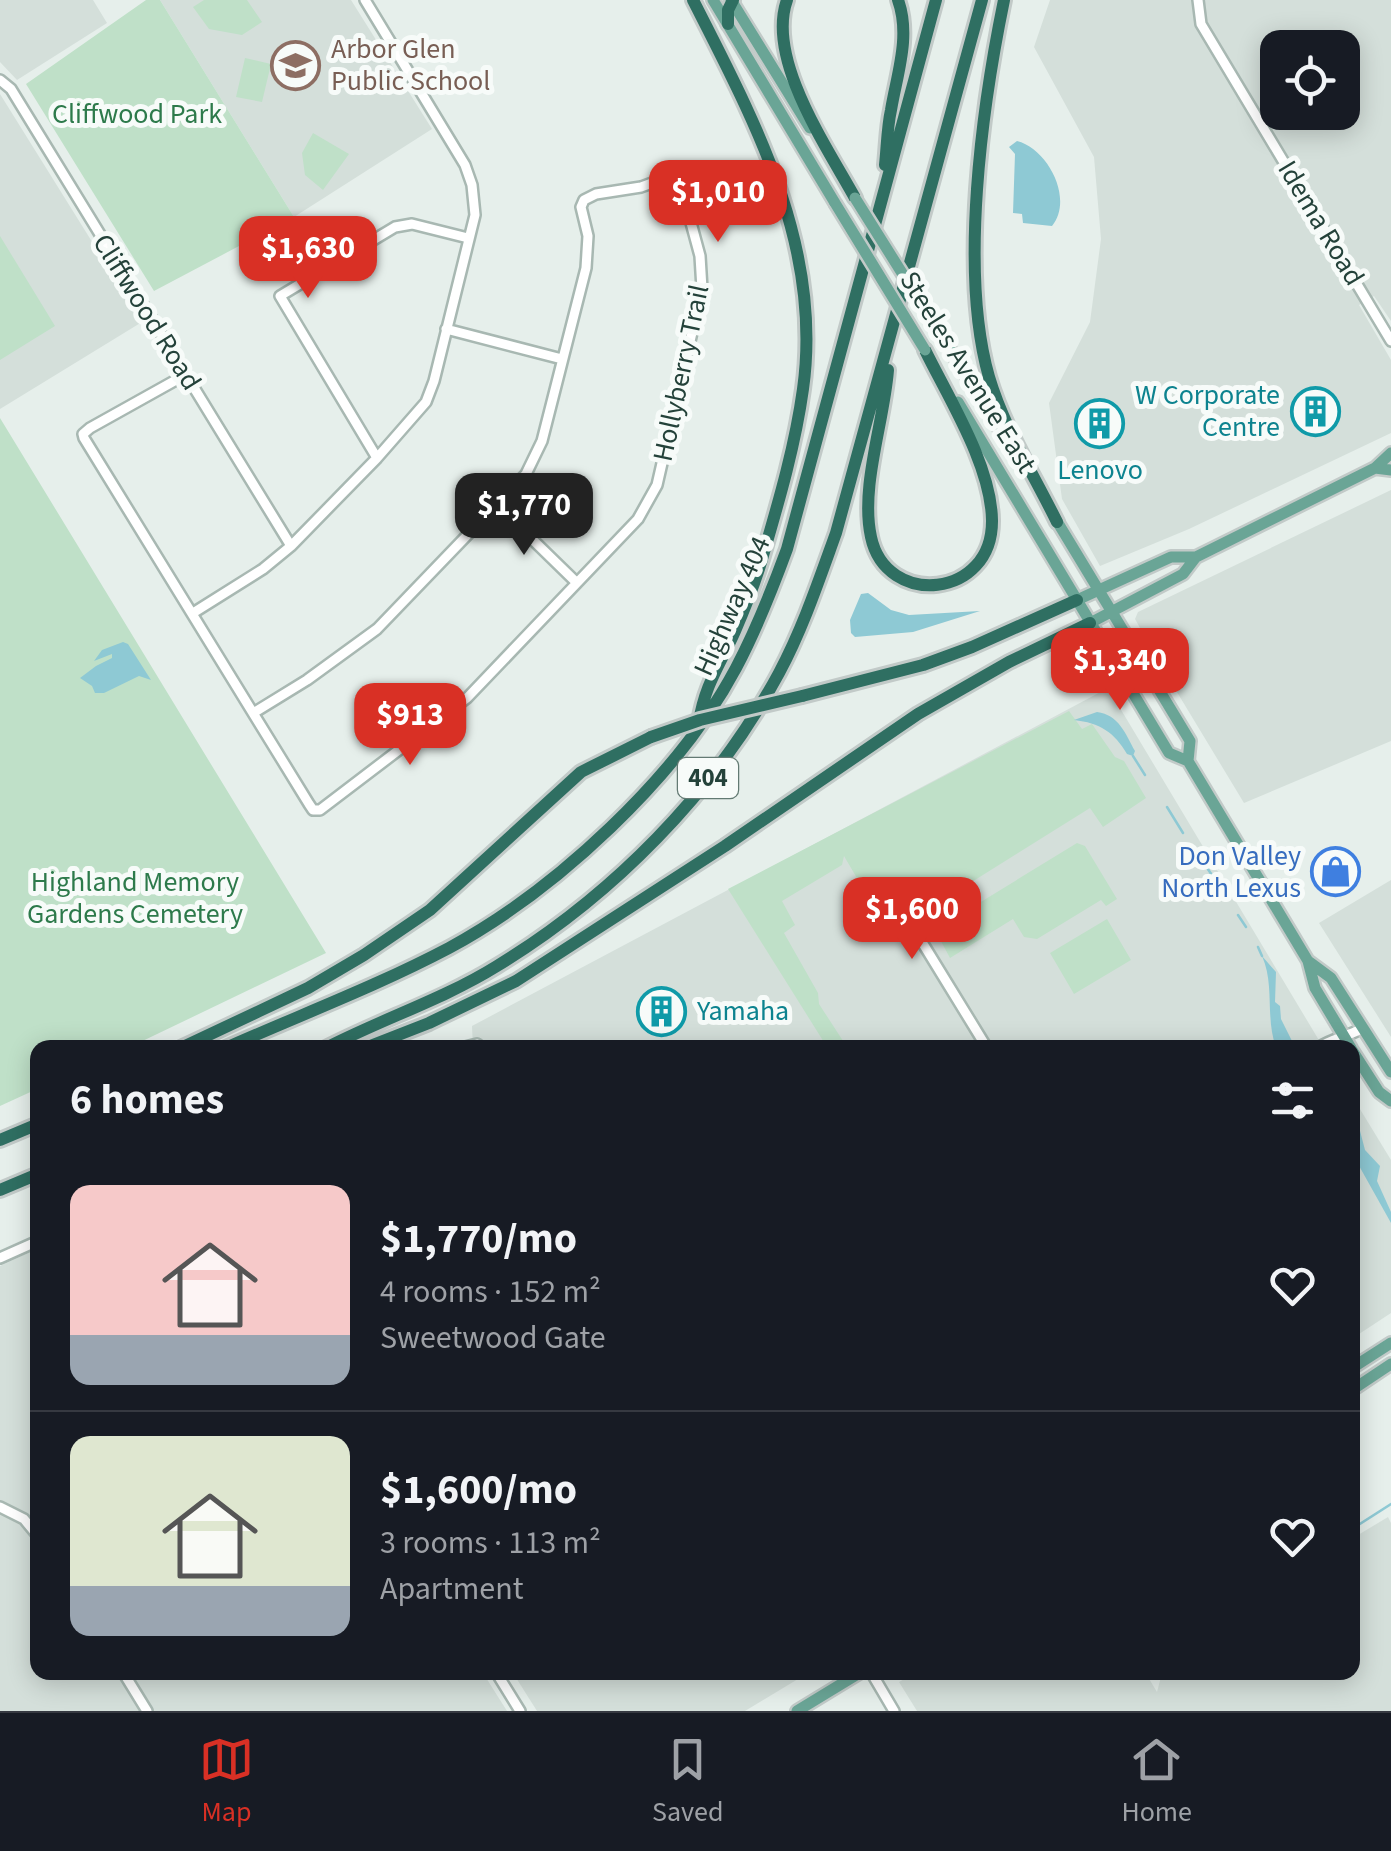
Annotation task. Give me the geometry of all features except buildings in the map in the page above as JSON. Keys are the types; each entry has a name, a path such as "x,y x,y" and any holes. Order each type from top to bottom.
{"highway":[{"path":"693,0 779,184 800,262 806,324 804,385 773,519 734,631 703,693 699,723"},
{"path":"728,24 732,0"},
{"path":"787,0 782,15 782,40 791,70 855,198"},
{"path":"882,203 890,114 904,41 898,0"},
{"name":"Highway 404","path":"244,1040 452,947 525,899 596,842 676,754 734,671 787,549 936,0"},
{"name":"404","path":"343,1040 496,968 566,919 624,870 673,821 718,766 779,673 809,608 836,532 982,0"},
{"path":"1004,0 994,46 978,193 978,314 982,350 994,392 1057,522"},
{"path":"889,345 886,404 868,514 871,541 879,558 897,575 924,586 946,586 969,574 984,552 992,535 992,516 974,451 925,350"},
{"path":"199,1040 308,988 364,955 430,910 582,772 651,736 700,720 923,665 1077,600"},
{"path":"386,1040 516,981 726,846 918,714 1009,662 1090,623"},
{"path":"0,1140 30,1127"},
{"path":"0,1190 30,1177"}],"main road":[{"name":"Steeles Avenue East","path":"714,0 1169,754 1188,762 1308,961 1315,988 1344,1040"},
{"name":"Steeles Avenue East","path":"732,0 1190,741 1188,762"},
{"path":"1077,600 1171,557 1196,557 1374,468 1391,453"},
{"path":"1374,468 1391,470"},
{"path":"1090,623 1184,574 1196,557"},
{"name":"Steeles Avenue East","path":"1308,961 1332,978 1391,1072"},
{"name":"Steeles Avenue East","path":"1360,1065 1379,1092 1391,1101"},
{"path":"1360,1363 1391,1343"},
{"path":"1360,1385 1391,1364"},
{"path":"796,1711 848,1680"}],"street":[{"path":"193,613 263,569 291,546 426,402 475,215 472,185 465,165 365,0"},
{"name":"Idema Road","path":"1198,0 1201,24 1391,341"},
{"name":"Cliffwood Road","path":"0,80 10,89 291,546"},
{"name":"Hollyberry Trail","path":"186,375 83,434 313,810 320,810 467,698 642,515 657,485 702,282 697,243 677,178 671,176 584,200 586,268 542,442 515,489 363,641 255,712"},
{"path":"377,458 280,296 396,227 412,224 468,238"},
{"path":"446,329 562,360"},
{"path":"498,506 576,582"},
{"path":"914,929 982,1040"},
{"path":"1352,1040 1363,1028"},
{"path":"0,1258 30,1245"},
{"path":"0,1507 30,1526"},
{"path":"128,1680 147,1711"},
{"path":"501,1680 520,1711"},
{"path":"875,1680 894,1711"}],"shaded area":[{"path":"0,0 93,0 107,23 17,80 0,62"},
{"name":"Arbor Glen Public School","path":"160,0 351,0 432,129 294,217"},
{"path":"1050,0 1391,0 1391,321 1374,296 1359,305 1391,360 1391,433 1189,529 1100,566 1062,499 1049,403 1090,322 1101,239 1094,157 1034,47"},
{"path":"0,94 142,322 0,409"},
{"path":"1391,490 1391,741 1244,803 1135,619 1138,612"},
{"path":"1108,688 1319,1040 473,1040 472,1026"},
{"path":"1391,880 1391,1037 1319,923"},
{"path":"1360,1109 1391,1160 1391,1313 1360,1333"},
{"path":"30,1252 30,1680 487,1680 507,1711 0,1711 0,1266"},
{"path":"1388,1517 1391,1523 1391,1711 917,1711 899,1682 1150,1680 1157,1692 1160,1680 1360,1680 1360,1534"},
{"path":"517,1680 796,1680 745,1711 537,1711"}],"green space":[{"name":"Cliffwood Park","path":"146,0 160,0 294,217 154,291 26,84"},
{"path":"204,0 247,0 262,22 242,35 209,29 193,7"},
{"path":"245,58 271,64 262,102 236,97"},
{"path":"313,133 349,154 323,190 305,175 302,153"},
{"path":"0,236 55,326 0,360"},
{"name":"Highland Memory Gardens Cemetery","path":"0,418 326,953 145,1040 30,1040 30,1092 0,1106"},
{"path":"1069,711 1082,729 1092,724 1115,757 1124,761 1146,798 1103,827 1090,808 919,915 915,909 885,926 844,856 842,865 782,901 795,925 784,933 818,993 819,1004 842,1040 823,1040 728,889"},
{"path":"1077,843 1085,846 1117,899 1106,906 1101,900 1037,939 1024,937 1013,919 950,958 935,930"},
{"path":"1107,919 1131,960 1074,994 1050,953"}],"water":[{"path":"1017,141 1039,154 1054,176 1060,202 1052,226 1023,223 1022,214 1013,213 1015,154 1009,147"},
{"path":"868,593 891,610 909,615 980,611 913,632 855,637 850,620 861,594"},
{"path":"123,642 151,680 139,676 104,693 95,693 80,678 112,658 112,654 94,661 102,650"},
{"path":"1097,712 1111,717 1120,726 1135,751 1133,756 1105,730 1074,720"},
{"path":"1262,956 1276,972 1275,1002 1292,1040 1274,1040"},
{"path":"1360,1131 1365,1150 1380,1166 1377,1181 1391,1212 1391,1223 1360,1168"}],"waterway":[{"path":"1133,756 1145,775"},
{"path":"1167,807 1183,833"},
{"path":"1194,849 1225,894"},
{"path":"1238,915 1246,927"},
{"path":"1258,947 1262,956"},
{"path":"1360,1524 1391,1504"}],"place":[{"name":"Arbor Glen Public School","path":"296,65"},
{"name":"W Corporate Centre","path":"1315,411"},
{"name":"Lenovo","path":"1100,423"},
{"name":"Don Valley North Lexus","path":"1336,872"},
{"name":"Yamaha","path":"662,1011"}]}
